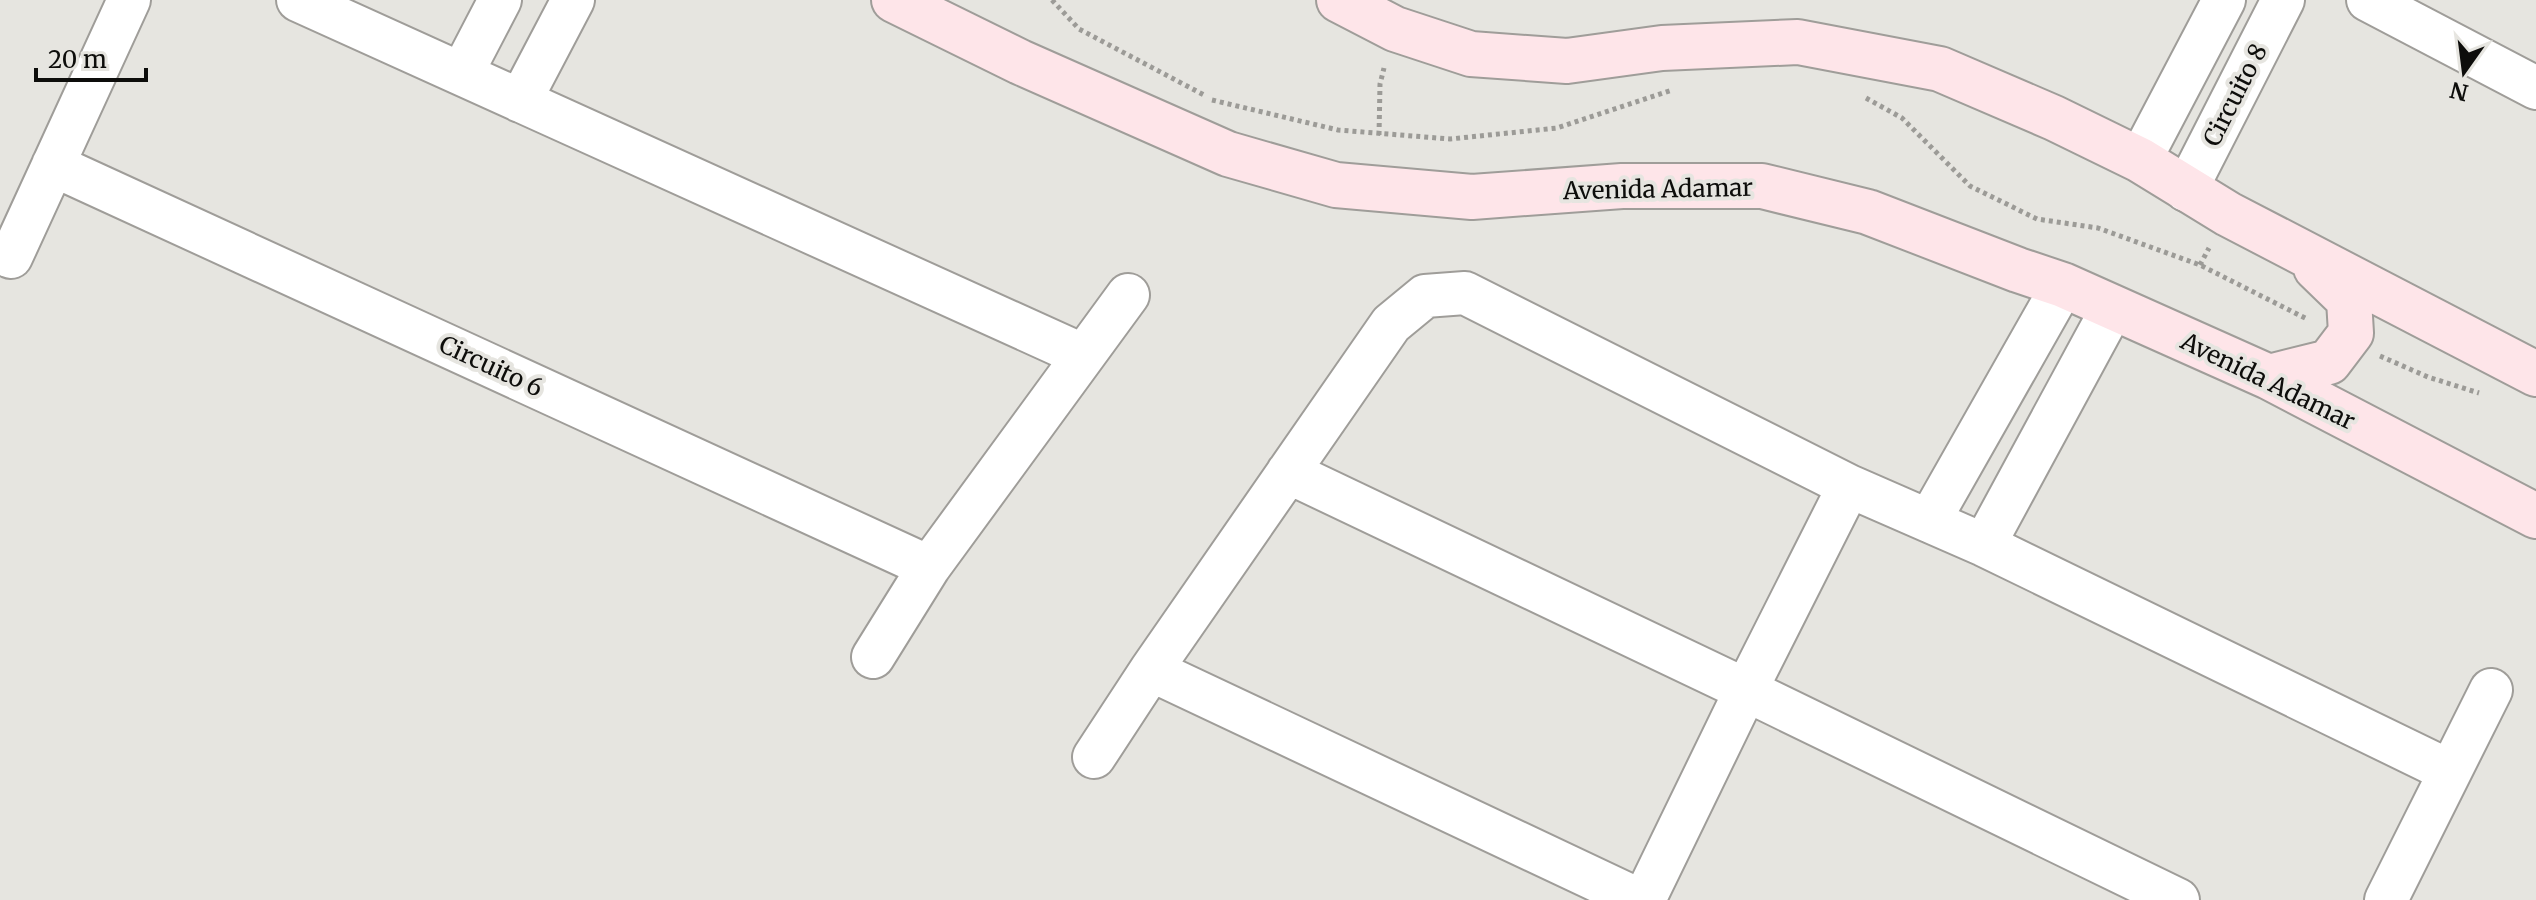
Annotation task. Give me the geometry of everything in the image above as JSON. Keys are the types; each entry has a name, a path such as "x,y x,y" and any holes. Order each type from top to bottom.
{"street":[{"path":"11,257 129,0"},
{"path":"298,0 1082,355"},
{"path":"462,73 500,0"},
{"path":"520,101 573,0"},
{"name":"Avenida Adamar","path":"894,0 1020,62 1228,154 1336,185 1472,197 1622,186 1762,186 1868,212 2063,285 2269,377 2536,516"},
{"path":"1339,0 1395,29 1471,54 1567,61 1662,48 1798,42 1940,69 2054,118 2140,160 2186,190 2301,253 2536,374"},
{"path":"2140,160 2224,0"},
{"name":"Circuito 8","path":"2186,190 2283,0"},
{"path":"2368,0 2536,88"},
{"name":"Circuito 6","path":"53,165 929,567"},
{"path":"2269,377 2329,362 2351,333 2349,300 2301,253"},
{"path":"1929,521 2063,285"},
{"path":"1094,757 1391,324 1425,296 1465,293 1849,486 1984,545 2449,771"},
{"path":"873,657 929,567 1128,295"},
{"path":"1984,545 2113,307"},
{"path":"1288,472 2178,900"},
{"path":"1151,670 1641,900 1849,486"},
{"path":"2386,900 2491,690"}]}
